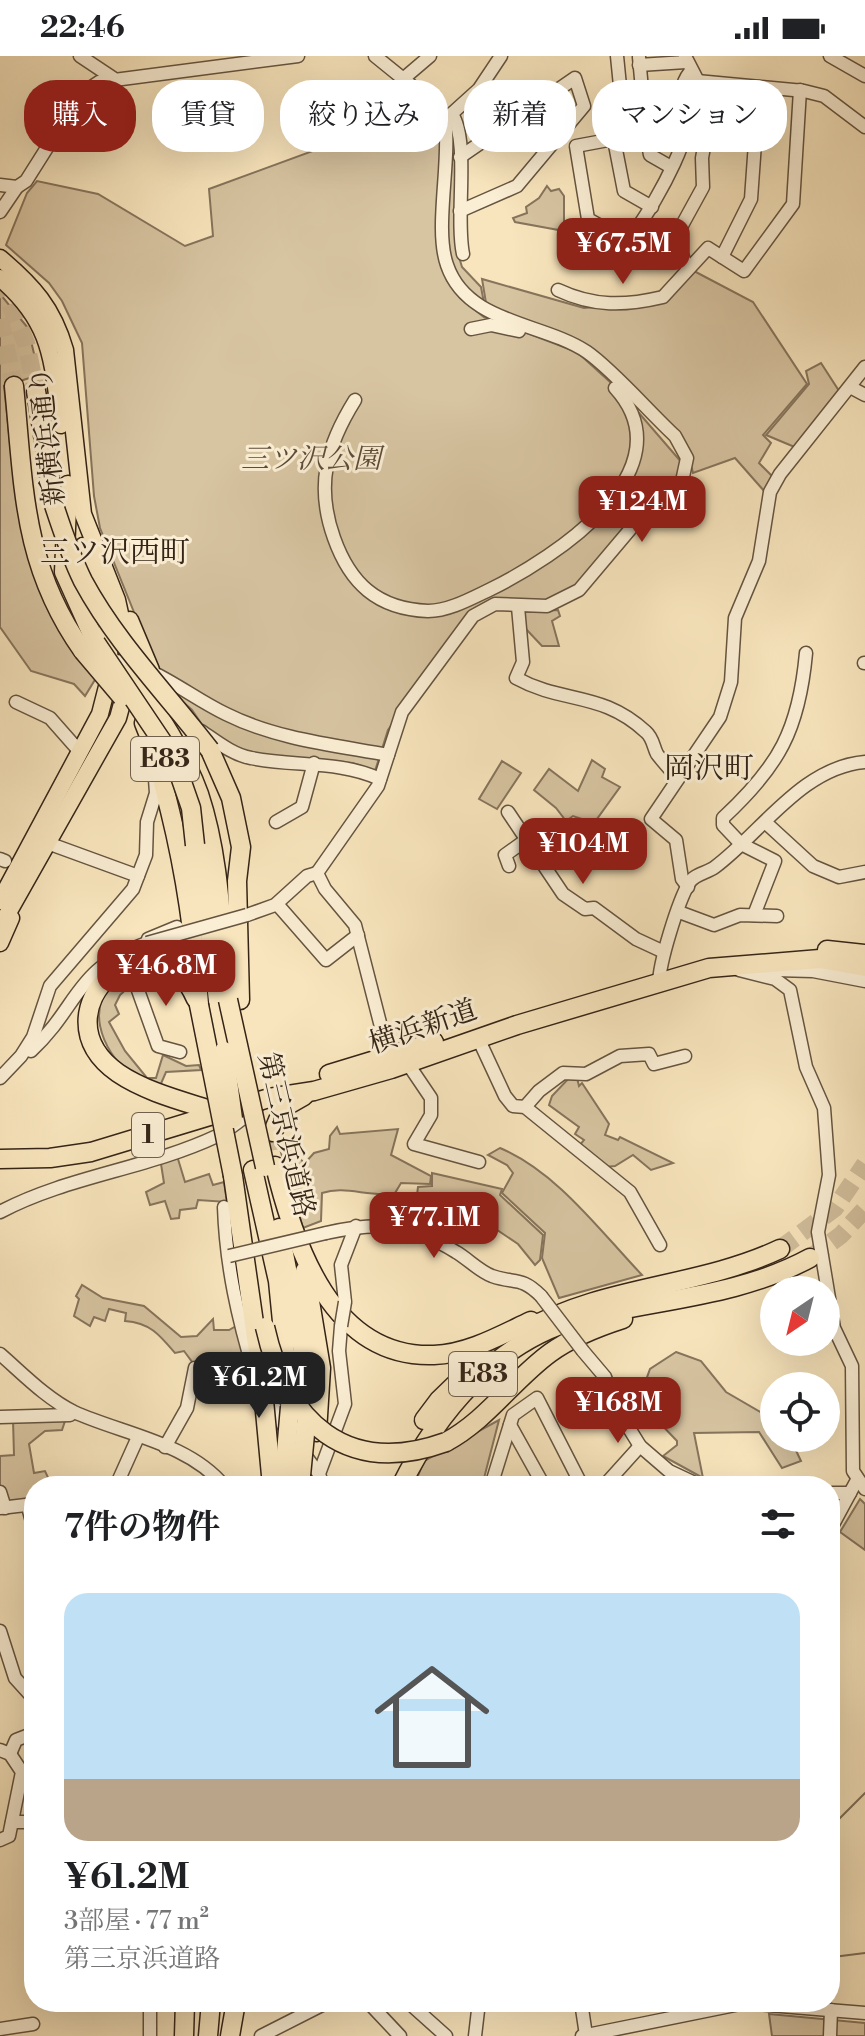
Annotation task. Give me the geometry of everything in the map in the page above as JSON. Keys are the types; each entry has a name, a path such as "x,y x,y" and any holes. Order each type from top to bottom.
{"highway":[{"path":"69,612 49,563 36,514 16,386 23,496 35,555 54,605 174,759 191,808 195,845"},
{"path":"36,391 50,493 74,577 148,731 162,770 194,924 221,1002 254,1171 265,1327 286,1391 302,1413 325,1433 352,1447 384,1453 413,1452 446,1442 479,1421 529,1371 568,1341 607,1324 703,1296"},
{"path":"68,485 64,572 89,647 121,672"},
{"path":"50,493 68,548 99,609 141,667 210,750 227,784 241,847 221,1002"},
{"path":"151,670 158,694 188,743 213,806 224,880 222,936"},
{"name":"第三京浜道路","path":"121,672 179,749 204,812 215,862 222,936 224,1051 254,1171 298,1312 312,1428 302,1476"},
{"name":"第三京浜道路","path":"121,672 181,795 195,845 221,1002 282,1305 290,1407 284,1476"},
{"path":"188,743 202,758 222,796 237,881"},
{"name":"横浜新道","path":"0,1159 50,1158 91,1152 269,1098 314,1091 761,950 805,948 865,954"},
{"path":"204,1108 166,1096 118,1073 98,1054 87,1026 93,995 106,978 122,965 143,961 164,963 179,971 190,984 221,1002"},
{"name":"横浜新道","path":"0,1149 43,1149 90,1142 204,1108 396,1063 659,980 720,967 865,967"},
{"path":"273,1132 283,1108 314,1091"},
{"path":"254,1171 311,1272 349,1321 380,1344 415,1354 449,1354 583,1303"},
{"path":"254,1171 260,1380 271,1476"},
{"name":"E83","path":"393,1476 418,1430 452,1385 517,1335 583,1303 712,1275 780,1249"},
{"name":"E83","path":"407,1476 445,1412 464,1390 518,1348 575,1320 703,1296 765,1279 810,1258"},
{"path":"304,1269 319,1346 312,1428 316,1476"},
{"path":"184,2036 185,2012"},
{"path":"208,2036 210,2012"},
{"path":"230,2036 233,2012"}],"main road":[{"name":"新横浜通り","path":"0,258 32,284 59,328 65,350 83,514 117,598 126,630 120,714 46,840 0,927"},
{"name":"新横浜通り","path":"0,278 22,297 47,334 68,485 83,549 104,601 121,672"},
{"path":"117,598 124,607 151,670"},
{"name":"新横浜通り","path":"0,901 100,714 111,671 121,672"},
{"path":"0,943 53,845 82,782"},
{"path":"0,882 42,810 52,801"}],"street":[{"path":"80,56 113,78"},
{"path":"0,212 17,187 38,168 81,94 90,86 113,78 233,60 298,56"},
{"path":"375,56 403,79 430,56"},
{"path":"463,254 461,128 448,117 479,89 501,56"},
{"path":"617,56 619,80"},
{"path":"830,56 865,76"},
{"path":"639,61 689,68 733,80"},
{"path":"567,254 586,247 614,251 629,242 671,167 684,133 680,88 689,68"},
{"path":"687,267 675,238 680,223 703,187 702,158 707,131 703,91 689,68"},
{"path":"460,157 575,78 584,106 536,165 517,186 460,211"},
{"path":"787,89 824,96 865,127"},
{"path":"558,290 585,302 640,302 663,297 687,267 708,248 744,271 793,204 800,90"},
{"path":"592,143 576,146 588,219 629,242"},
{"path":"143,944 277,904 307,876 317,873 380,779 406,705 473,616 495,604 518,607 553,604 579,590 633,526 681,486 687,458 675,436 590,354 571,343 485,310 455,283 444,249 447,152"},
{"path":"616,152 624,191 651,206"},
{"path":"649,152 671,167"},
{"path":"722,257 751,199 754,152"},
{"path":"0,185 17,187"},
{"path":"355,400 332,437 325,485 332,532 354,580 388,601 427,611 475,597 523,572 575,536 617,493 633,463 634,427 622,396 576,353 504,326 471,329"},
{"path":"688,887 682,879 676,840 651,819 720,717 731,682 735,618 759,561 770,492 780,474 865,367"},
{"path":"850,387 865,395"},
{"path":"518,607 523,662 516,678 540,691 591,699 619,711 650,734 657,753 677,778"},
{"path":"754,915 775,861 741,844 723,825 723,818 770,770 799,706 806,653"},
{"path":"121,672 151,670 224,714 257,727 388,755"},
{"path":"151,670 179,712 236,753 251,758 354,768 380,779"},
{"path":"16,702 50,718 80,752"},
{"path":"0,1078 21,1056 33,1037 50,986 133,889 146,855 147,822 156,793 148,731 120,714"},
{"path":"659,980 664,952 693,879 714,868 787,801 824,776 865,762"},
{"path":"276,822 302,807 314,763"},
{"path":"508,812 563,894 585,909 594,908 636,939 664,952"},
{"path":"765,822 813,866 839,877 865,872"},
{"path":"509,866 505,855 526,840"},
{"path":"53,845 138,876"},
{"path":"317,873 325,889 355,925 396,1063 431,1098 431,1115 414,1144 479,1162"},
{"path":"277,904 326,960 358,935"},
{"path":"679,912 714,925 740,915 777,916"},
{"path":"21,1056 33,1050 92,973 125,952 177,927"},
{"path":"125,952 158,1046 180,1052"},
{"path":"794,1000 813,965"},
{"path":"744,970 813,965 865,981"},
{"path":"720,967 775,979 790,990 806,1067 824,1108 829,1146 827,1194 818,1232 834,1328 852,1366 853,1471 861,1484 850,1493 840,1512"},
{"path":"478,1038 505,1096 513,1106 525,1107 630,1192 660,1245"},
{"path":"525,1107 539,1091 563,1073 586,1074 620,1056 649,1054 654,1064 685,1056"},
{"path":"0,1212 55,1187 192,1147 220,1134 269,1098"},
{"path":"224,1207 227,1256 237,1317 260,1380 281,1424 313,1476"},
{"path":"210,1256 227,1256 372,1223 405,1228 437,1241 493,1276 520,1279 541,1296 605,1377 616,1407 640,1446 669,1471 680,1476"},
{"path":"319,1476 345,1404 339,1351 345,1302 341,1265 356,1226"},
{"path":"0,1354 73,1412 165,1447 205,1467 214,1476"},
{"path":"165,1447 187,1408 195,1368 227,1369 260,1380"},
{"path":"494,1476 518,1409 537,1398 577,1476"},
{"path":"0,1417 70,1415 73,1412"},
{"path":"510,1425 538,1476"},
{"path":"120,1476 138,1437"},
{"path":"613,1476 640,1446"},
{"path":"0,1492 3,1508 24,1506"},
{"path":"840,1493 850,1493"},
{"path":"0,1631 15,1678 24,1688"},
{"path":"24,1737 16,1740 5,1752 24,1769"},
{"path":"0,1840 9,1836 24,1785"},
{"path":"12,1822 24,1822"},
{"path":"840,2011 865,2013"},
{"path":"150,2012 150,2036"},
{"path":"261,2036 308,2012"},
{"path":"377,2012 400,2036"},
{"path":"419,2012 446,2036"},
{"path":"475,2036 478,2012"},
{"path":"582,2012 584,2036 639,2031 711,2012"},
{"path":"830,2036 831,2012"},
{"path":"0,2029 33,2024"}],"green space":[{"path":"454,128 459,141 455,186 459,257 462,267 481,287 485,308 457,282 446,249 450,131"},
{"name":"三ツ沢公園","path":"310,152 440,152 442,269 460,298 484,317 577,352 620,391 683,464 675,485 571,592 545,603 492,601 418,688 388,730 375,771 353,763 252,755 205,729 192,710 163,684 100,528 94,496 82,343 62,301 49,283 6,245 27,193 37,181 98,194 185,246 213,236 209,189"},
{"path":"547,186 551,191 559,189 564,196 564,231 515,222 513,218 527,213 526,207 539,198"},
{"path":"692,270 753,302 807,384 763,435 771,443 759,463 773,477 765,492 735,458 693,473 686,444 591,350 487,309 482,279 584,308 650,302"},
{"path":"0,294 28,328 39,375 4,386 12,466 25,541 50,612 70,645 96,678 85,696 74,684 31,671 0,627"},
{"path":"821,363 841,394 797,448 766,435 809,384 806,371"},
{"path":"558,610 560,616 552,621 559,646 542,646 525,628 524,612"},
{"path":"592,760 605,769 602,777 620,787 594,823 573,816 566,821 534,790 549,769 578,791"},
{"path":"502,761 521,773 497,809 479,799"},
{"path":"122,979 132,984 120,995 115,1005 119,1014 109,1022 125,1051 147,1078 156,1078 163,1055 186,1066 199,1065 201,1070 166,1072 160,1086 133,1076 120,1064 104,1040 99,1012 109,988"},
{"path":"570,1077 577,1078 579,1086 582,1083 609,1124 605,1135 618,1140 620,1137 673,1163 651,1170 633,1155 615,1166 605,1167 579,1146 584,1140 575,1134 579,1127 549,1105 552,1096"},
{"path":"337,1127 340,1134 398,1129 391,1155 431,1176 430,1184 401,1183 395,1193 386,1194 340,1190 322,1193 321,1221 303,1228 280,1149 284,1147 305,1163 314,1153 329,1149 330,1136"},
{"path":"500,1148 521,1159 559,1187 642,1275 559,1298 542,1258 545,1233 502,1193 513,1173 507,1165 488,1155"},
{"path":"172,1157 178,1159 185,1182 209,1174 213,1185 224,1182 227,1202 198,1200 196,1208 180,1210 179,1218 171,1219 165,1201 150,1205 146,1192 164,1183 161,1164"},
{"path":"432,1173 502,1189 500,1195 543,1235 540,1260 535,1265 518,1244 460,1205 416,1203 418,1187 432,1186"},
{"path":"240,1268 248,1365 245,1373 193,1363 184,1351 175,1353 148,1327 125,1321 126,1313 109,1309 105,1321 94,1317 90,1326 74,1316 79,1299 76,1296 82,1285 103,1298 144,1306 181,1337 197,1336 213,1319 214,1330 229,1330 236,1326 232,1270"},
{"path":"676,1352 701,1361 726,1392 760,1412 760,1434 694,1433 703,1476 699,1476 663,1456 677,1445 677,1441 653,1416 641,1394 650,1369"},
{"path":"13,1420 65,1421 62,1430 45,1431 29,1444 34,1473 45,1471 47,1476 24,1476 24,1501 9,1502 0,1487 0,1456 14,1455"},
{"path":"499,1420 485,1476 418,1476 424,1461"},
{"path":"772,1452 797,1452 801,1461 782,1468"},
{"path":"860,1499 865,1504 865,1550 840,1532"},
{"path":"769,2014 865,2023 865,2036 772,2036"}],"waterway":[{"path":"840,1818 865,1793"},
{"path":"840,1956 865,1953"}],"tunnel":[{"path":"0,279 26,343 36,391"},
{"path":"0,319 14,386"},
{"path":"273,1132 283,1180"},
{"path":"780,1249 835,1208 865,1164"},
{"path":"810,1258 841,1235 865,1209"}],"district":[{"name":"三ツ沢西町","path":"115,553"},
{"name":"岡沢町","path":"709,769"}]}
